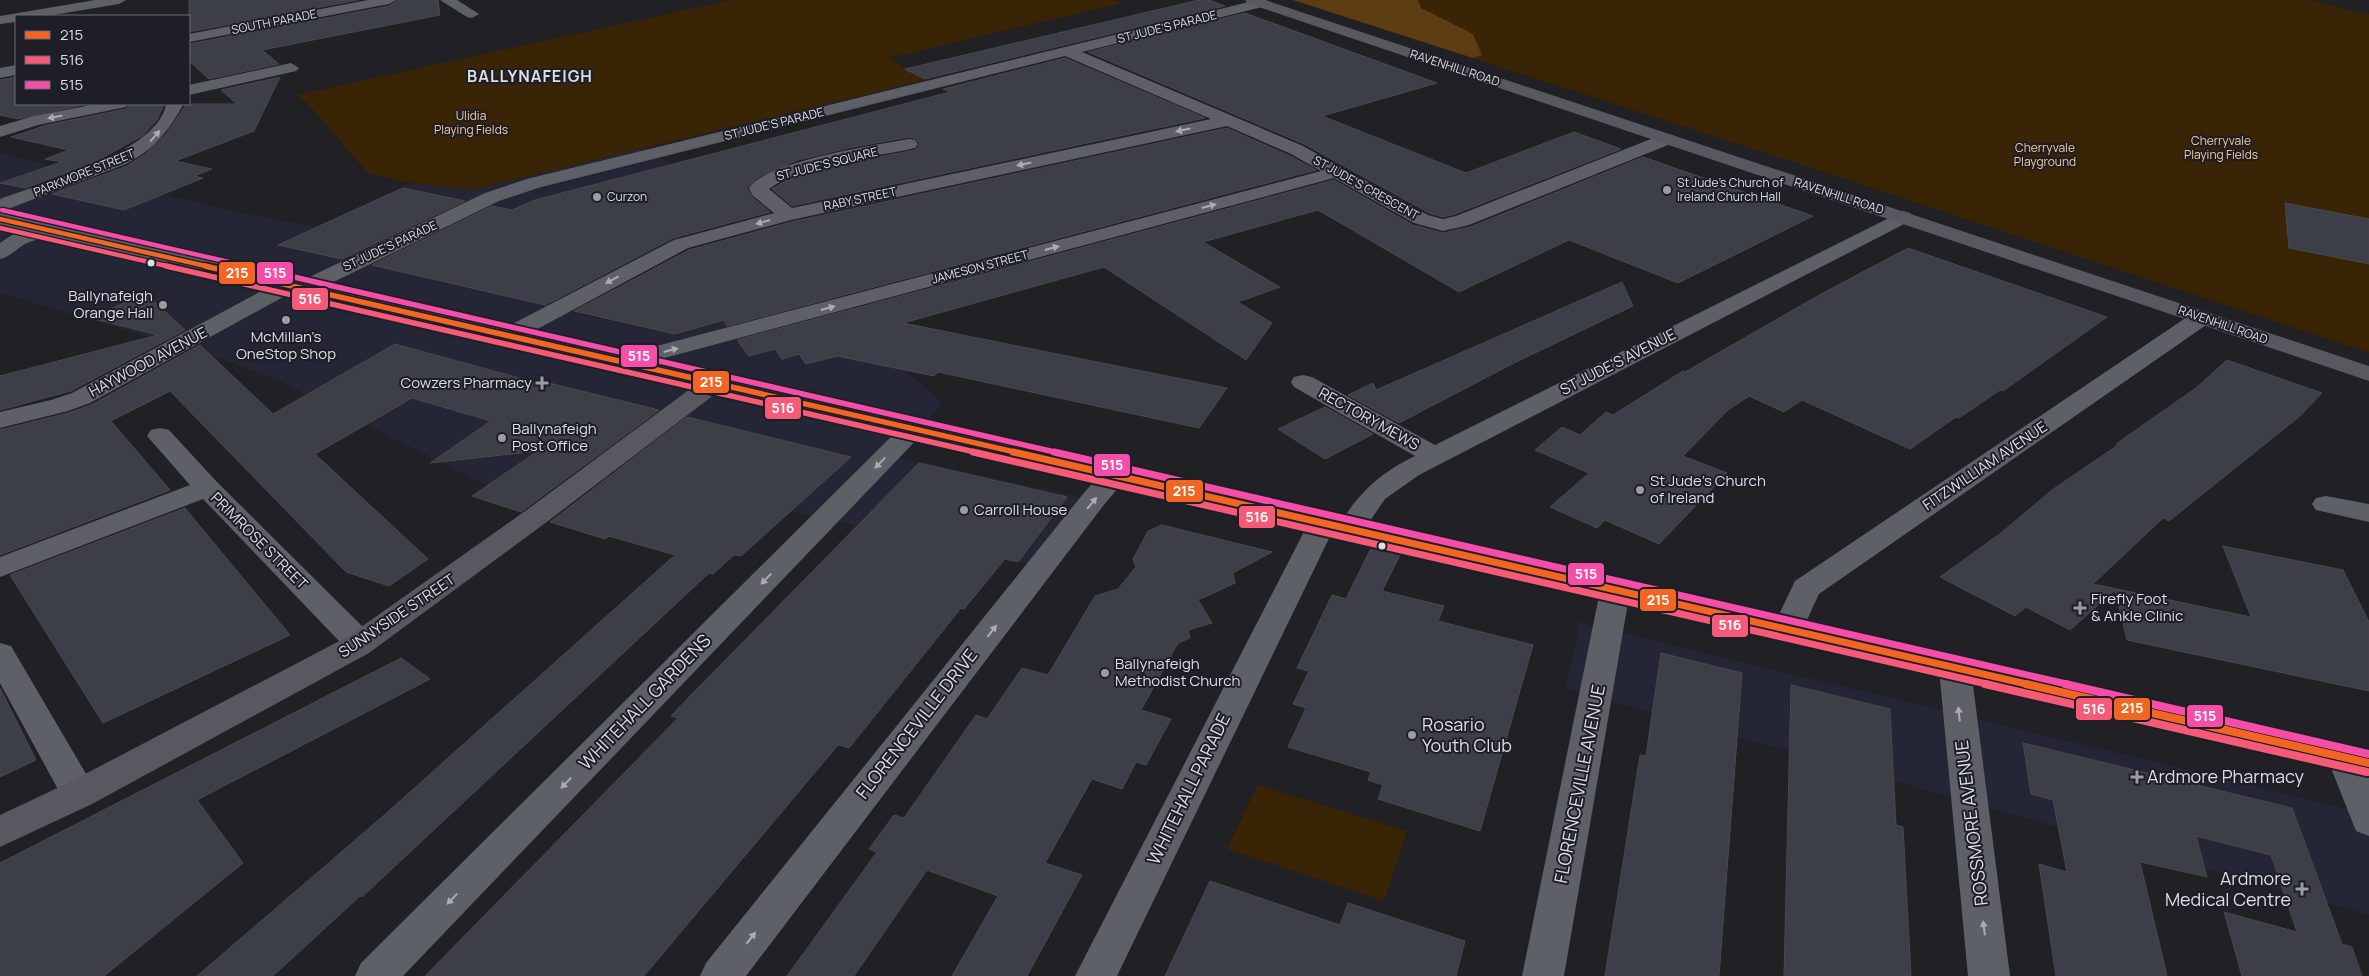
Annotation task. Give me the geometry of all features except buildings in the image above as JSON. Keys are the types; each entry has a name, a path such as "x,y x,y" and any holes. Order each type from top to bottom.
{"main road":[{"name":"RAVENHILL ROAD","path":"1256,2 2369,374"},
{"path":"0,219 1116,474 1615,591 2357,761"},
{"name":"SUNNYSIDE STREET","path":"0,832 78,794 358,645 538,515 714,383"}],"street":[{"path":"30,15 119,0"},
{"name":"SOUTH PARADE","path":"190,38 389,0"},
{"path":"448,0 472,14"},
{"name":"ST JUDE'S PARADE","path":"296,287 510,190 1069,52 1256,2"},
{"path":"0,20 15,18"},
{"name":"ST JUDE'S CRESCENT","path":"1069,52 1297,150 1422,219 1433,223 1454,224 1668,139"},
{"path":"190,90 291,68"},
{"path":"0,73 15,70"},
{"path":"0,132 34,121 115,105"},
{"name":"PARKMORE STREET","path":"0,206 120,160 138,151 152,141 174,105"},
{"name":"RABY STREET","path":"508,335 681,244 788,215 1230,120"},
{"name":"ST JUDE'S SQUARE","path":"788,215 758,192 758,188 767,180 816,164 908,142"},
{"name":"JAMESON STREET","path":"623,362 1337,172"},
{"name":"ST JUDE'S AVENUE","path":"1337,525 1366,504 1382,486 1435,456 1903,218"},
{"path":"0,253 20,239 45,230"},
{"name":"HAYWOOD AVENUE","path":"0,420 60,406 81,398 296,287"},
{"name":"FITZWILLIAM AVENUE","path":"1788,630 1806,588 2201,318"},
{"name":"RECTORY MEWS","path":"1302,382 1435,456"},
{"name":"WHITEHALL GARDENS","path":"376,976 914,428"},
{"name":"PRIMROSE STREET","path":"160,436 207,488 350,633 358,645"},
{"name":"FLORENCEVILLE DRIVE","path":"721,976 1093,500 1116,474"},
{"path":"0,568 207,488"},
{"path":"2326,504 2369,513"},
{"name":"WHITEHALL PARADE","path":"1096,976 1337,525"},
{"name":"FLORENCEVILLE AVENUE","path":"1543,976 1615,591"},
{"path":"0,654 78,794"},
{"name":"ROSSMORE AVENUE","path":"1955,669 1989,976"},
{"path":"2357,761 2369,821"}],"shaded area":[{"path":"1293,0 1418,0 1421,8 1473,34 1482,55 1473,58"},
{"path":"645,148 716,195 651,215 680,238 556,309 675,334 794,301 838,306 877,346 943,403 893,456 1093,500 1042,567 583,465 528,506 279,381 217,357 0,293 0,153 222,209 314,227 411,183 472,190"},
{"path":"1577,622 2369,814 2369,915 1565,688 1577,636"}],"green space":[{"name":"Ulidia Playing Fields","path":"731,0 1113,0 1122,3 889,58 926,80 472,190 411,183 368,173 309,105 296,95"},
{"name":"Cherryvale Playing Fields","path":"1293,0 2309,0 2369,14 2369,353 1815,169"},
{"path":"1258,785 1407,831 1384,901 1227,849"}],"transit line":[{"name":"515","path":"2,210 2369,754"},
{"name":"215","path":"0,219 2369,763"},
{"name":"516","path":"0,228 2367,772"}],"place":[{"name":"St Jude's Church of Ireland Church Hall","path":"1667,190"},
{"name":"Curzon","path":"597,197"},
{"name":"Ballynafeigh Orange Hall","path":"163,305"},
{"name":"McMillan's OneStop Shop","path":"286,320"},
{"name":"Cowzers Pharmacy","path":"542,383"},
{"name":"Ballynafeigh Post Office","path":"502,438"},
{"name":"St Jude's Church of Ireland","path":"1640,490"},
{"name":"Carroll House","path":"964,510"},
{"name":"Firefly Foot & Ankle Clinic","path":"2080,608"},
{"name":"Ballynafeigh Methodist Church","path":"1105,673"},
{"name":"Rosario Youth Club","path":"1412,735"},
{"name":"Ardmore Pharmacy","path":"2137,777"},
{"name":"Ardmore Medical Centre","path":"2302,889"}],"district":[{"name":"BALLYNAFEIGH","path":"530,76"}],"park label":[{"name":"Cherryvale Playground","path":"2045,155"}]}
